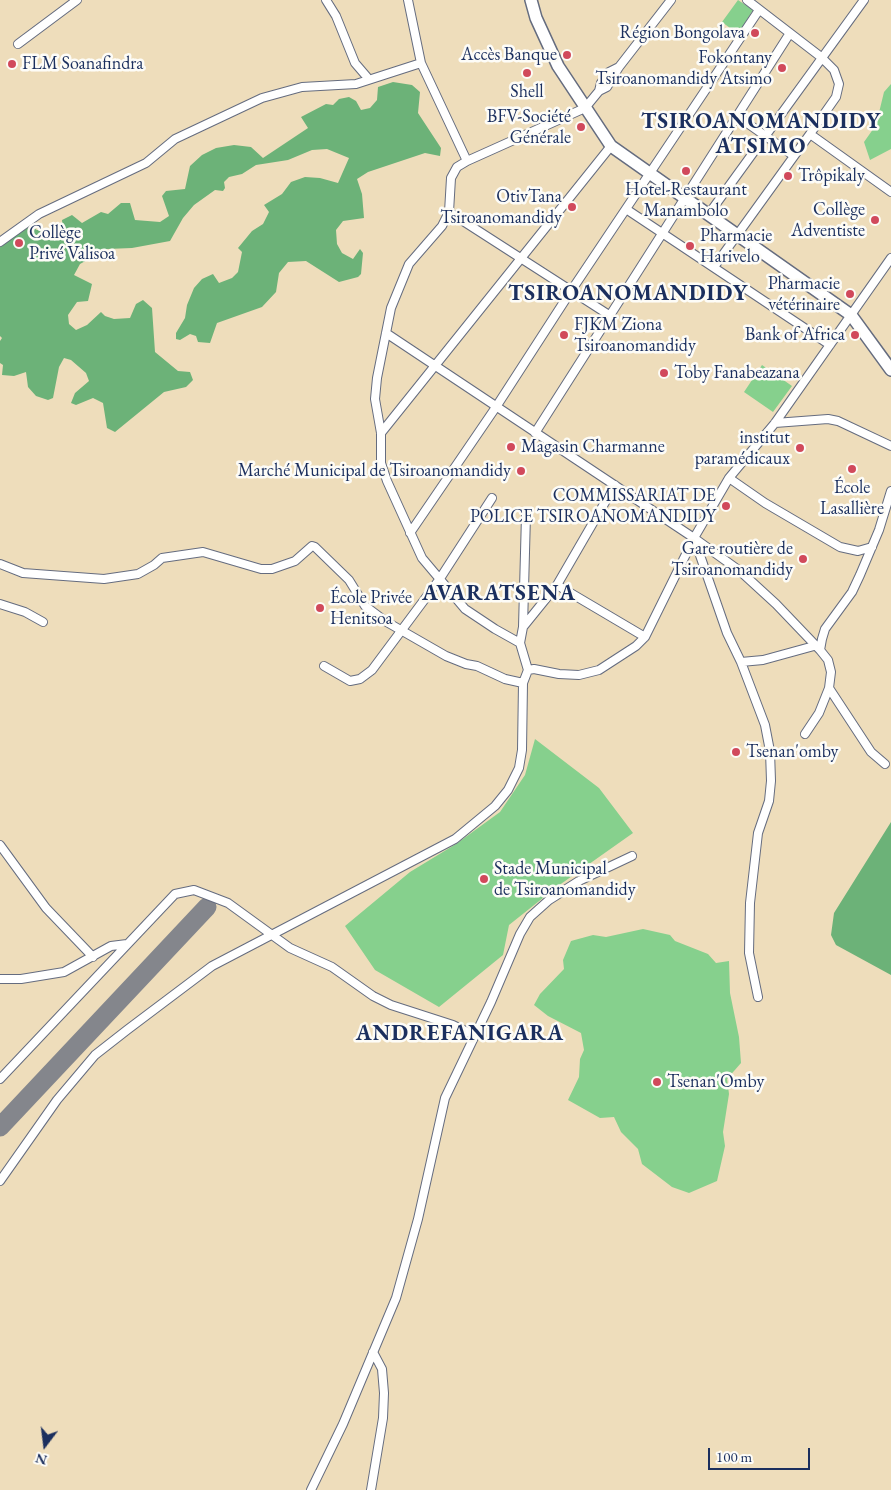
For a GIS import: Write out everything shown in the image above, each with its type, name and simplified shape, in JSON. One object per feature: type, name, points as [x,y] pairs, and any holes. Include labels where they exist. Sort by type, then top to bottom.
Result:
[{"type":"main road","points":[[531,0],[536,18],[558,66],[611,146],[851,315],[891,370]]},
{"type":"street","points":[[18,44],[77,0]]},
{"type":"street","points":[[326,0],[336,16],[355,63],[366,77]]},
{"type":"street","points":[[408,0],[421,63],[467,161]]},
{"type":"street","points":[[520,643],[494,629],[465,608],[422,558],[381,463],[381,433],[375,399],[377,378],[391,308],[409,264],[442,226],[449,212],[451,178],[457,167],[585,108],[599,91],[607,87],[619,67],[671,0]]},
{"type":"street","points":[[714,267],[836,97],[839,84],[834,70],[821,57],[747,0]]},
{"type":"street","points":[[708,215],[864,0]]},
{"type":"street","points":[[410,533],[496,407],[571,291],[759,10]]},
{"type":"street","points":[[535,433],[790,33]]},
{"type":"street","points":[[0,242],[39,214],[146,162],[175,139],[262,98],[302,87],[356,84],[421,63]]},
{"type":"street","points":[[737,116],[794,156]]},
{"type":"street","points":[[810,134],[891,192]]},
{"type":"street","points":[[381,433],[611,146]]},
{"type":"street","points":[[626,209],[830,344]]},
{"type":"street","points":[[449,212],[609,315]]},
{"type":"street","points":[[528,670],[534,669],[559,674],[579,675],[599,670],[636,646],[645,637],[694,538],[729,478],[775,423],[891,258]]},
{"type":"street","points":[[386,333],[694,538],[740,571],[776,604],[828,660],[831,672],[829,688],[819,714],[805,734]]},
{"type":"street","points":[[775,423],[828,419],[838,421],[891,446]]},
{"type":"street","points":[[729,478],[765,503],[840,547],[858,551],[872,548]]},
{"type":"street","points":[[523,627],[557,584],[615,485]]},
{"type":"street","points":[[817,648],[825,629],[852,592],[872,548],[891,491]]},
{"type":"street","points":[[324,666],[350,680],[360,679],[372,670],[439,580],[492,498]]},
{"type":"street","points":[[0,1181],[57,1100],[96,1055],[212,966],[244,947],[273,935],[454,839],[496,806],[508,790],[519,768],[522,750],[523,683],[528,670],[520,643],[523,627],[526,515]]},
{"type":"street","points":[[694,538],[727,633],[741,662],[765,725],[771,781],[769,801],[758,833],[750,903],[749,952],[758,996]]},
{"type":"street","points":[[0,564],[23,573],[104,579],[138,574],[162,558],[203,552],[262,569],[272,569],[295,561],[312,546],[348,580],[365,606],[402,631],[453,658],[477,666],[505,679],[523,683]]},
{"type":"street","points":[[557,584],[645,637]]},
{"type":"street","points":[[0,604],[25,612],[43,622]]},
{"type":"street","points":[[741,662],[763,660],[817,648]]},
{"type":"street","points":[[829,688],[871,752],[885,764]]},
{"type":"street","points":[[0,845],[46,908],[93,957]]},
{"type":"street","points":[[311,1490],[343,1424],[396,1298],[418,1219],[445,1098],[530,917],[549,900],[580,881],[632,856]]},
{"type":"street","points":[[0,1079],[175,894],[194,890],[228,903],[290,948],[332,967],[373,996],[391,1006],[453,1025],[474,1035]]},
{"type":"street","points":[[0,979],[21,979],[64,972],[111,946],[127,944]]},
{"type":"street","points":[[371,1490],[384,1393],[382,1369],[373,1352]]},
{"type":"green space","points":[[738,0],[753,10],[738,34],[722,22]]},
{"type":"green space","points":[[393,82],[412,85],[420,92],[418,113],[441,148],[440,156],[425,153],[368,172],[357,179],[362,194],[364,218],[343,221],[336,230],[337,244],[342,253],[353,259],[360,249],[363,253],[361,274],[358,277],[339,282],[306,261],[288,262],[279,273],[276,292],[262,307],[217,323],[210,343],[198,342],[196,336],[190,334],[180,340],[176,339],[176,333],[185,318],[187,305],[194,288],[202,279],[213,274],[219,283],[232,278],[238,272],[242,252],[238,248],[252,231],[263,224],[269,212],[264,205],[282,194],[291,182],[305,177],[320,178],[338,183],[349,158],[327,149],[312,150],[288,160],[256,165],[242,174],[229,177],[224,182],[225,188],[223,191],[215,190],[194,205],[183,218],[170,241],[132,248],[107,249],[80,264],[74,275],[92,284],[88,301],[77,302],[68,315],[69,324],[76,330],[87,325],[101,312],[105,316],[114,319],[130,318],[136,304],[143,300],[152,308],[155,352],[178,371],[190,372],[193,380],[186,387],[164,392],[115,432],[107,428],[103,403],[93,398],[76,405],[71,403],[75,393],[89,381],[86,373],[71,360],[64,358],[59,367],[53,398],[48,400],[36,396],[28,387],[26,372],[14,376],[2,375],[3,365],[0,363],[0,341],[2,338],[0,336],[0,246],[7,240],[31,226],[37,230],[63,230],[62,220],[72,215],[82,223],[101,212],[108,214],[121,203],[130,203],[135,220],[160,222],[169,216],[162,196],[166,191],[185,189],[190,166],[202,155],[216,148],[234,145],[251,147],[263,158],[308,128],[301,117],[326,104],[333,105],[339,99],[349,97],[356,101],[361,110],[370,108],[377,100],[378,87]]},
{"type":"green space","points":[[891,84],[891,149],[870,160],[864,142],[876,125],[884,92]]},
{"type":"green space","points":[[762,365],[792,386],[773,412],[744,392]]},
{"type":"green space","name":"Stade Municipal de Tsiroanomandidy","points":[[535,739],[599,788],[633,833],[558,886],[509,925],[503,955],[439,1007],[375,970],[345,926],[410,872],[456,844],[500,812],[525,775]]},
{"type":"green space","points":[[891,822],[891,975],[836,945],[831,935],[834,913]]},
{"type":"green space","points":[[643,929],[670,935],[675,941],[708,954],[716,963],[729,961],[730,993],[739,1037],[741,1063],[727,1079],[729,1094],[723,1132],[725,1146],[717,1181],[689,1193],[672,1187],[642,1164],[638,1149],[621,1132],[614,1117],[600,1118],[568,1100],[579,1077],[580,1059],[584,1050],[581,1033],[548,1016],[534,1005],[540,994],[564,969],[563,960],[571,941],[593,935],[606,937]]},
{"type":"taxiway","points":[[0,1127],[207,907]]},
{"type":"place","name":"Région Bongolava","points":[[755,33]]},
{"type":"place","name":"Accès Banque","points":[[567,55]]},
{"type":"place","name":"FLM Soanafindra","points":[[12,64]]},
{"type":"place","name":"Fokontany Tsiroanomandidy Atsimo","points":[[782,68]]},
{"type":"place","name":"Shell","points":[[527,73]]},
{"type":"place","name":"BFV-Société Générale","points":[[581,127]]},
{"type":"place","name":"Hotel-Restaurant Manambolo","points":[[686,171]]},
{"type":"place","name":"Trôpikaly","points":[[788,176]]},
{"type":"place","name":"OtivTana Tsiroanomandidy","points":[[572,207]]},
{"type":"place","name":"Collège Adventiste","points":[[875,220]]},
{"type":"place","name":"Collège Privé Valisoa","points":[[19,243]]},
{"type":"place","name":"Pharmacie Harivelo","points":[[690,246]]},
{"type":"place","name":"Pharmacie vétérinaire","points":[[850,294]]},
{"type":"place","name":"FJKM Ziona Tsiroanomandidy","points":[[564,335]]},
{"type":"place","name":"Bank of Africa","points":[[855,335]]},
{"type":"place","name":"Toby Fanabeazana","points":[[664,373]]},
{"type":"place","name":"Magasin Charmanne","points":[[511,447]]},
{"type":"place","name":"institut paramédicaux","points":[[800,448]]},
{"type":"place","name":"École Lasallière","points":[[852,469]]},
{"type":"place","name":"Marché Municipal de Tsiroanomandidy","points":[[521,471]]},
{"type":"place","name":"COMMISSARIAT DE POLICE TSIROANOMANDIDY","points":[[726,506]]},
{"type":"place","name":"Gare routière de Tsiroanomandidy","points":[[803,559]]},
{"type":"place","name":"École Privée Henitsoa","points":[[320,608]]},
{"type":"place","name":"Tsenan'omby","points":[[736,752]]},
{"type":"place","name":"Stade Municipal de Tsiroanomandidy","points":[[484,879]]},
{"type":"place","name":"Tsenan'Omby","points":[[657,1082]]},
{"type":"district","name":"TSIROANOMANDIDY ATSIMO","points":[[761,134]]},
{"type":"district","name":"TSIROANOMANDIDY","points":[[628,294]]},
{"type":"district","name":"AVARATSENA","points":[[499,594]]},
{"type":"district","name":"ANDREFANIGARA","points":[[460,1034]]}]
